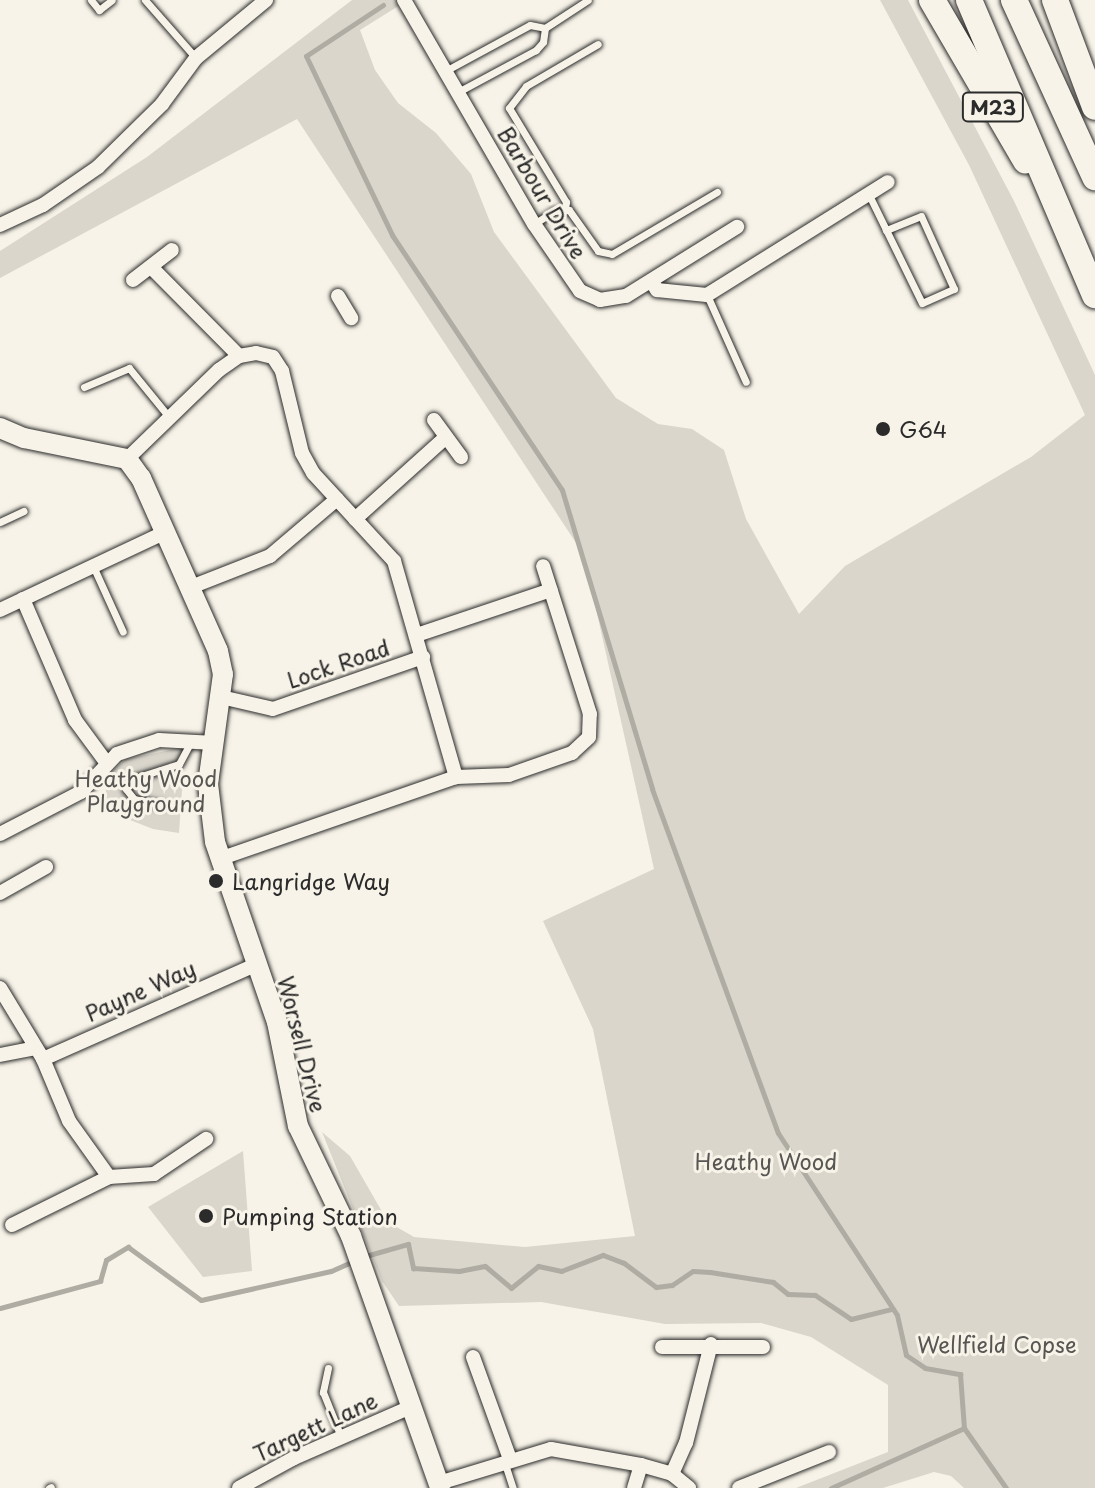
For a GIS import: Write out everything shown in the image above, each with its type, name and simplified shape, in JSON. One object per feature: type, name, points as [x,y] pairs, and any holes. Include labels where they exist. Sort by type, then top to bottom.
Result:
[{"type":"highway","name":"M23","points":[[932,0],[1011,139],[1060,210]]},
{"type":"highway","name":"M23","points":[[969,0],[1095,295]]},
{"type":"highway","name":"M23","points":[[1014,0],[1095,177]]},
{"type":"highway","points":[[1055,0],[1095,107]]},
{"type":"street","points":[[0,225],[43,205],[98,167],[162,104],[196,58],[266,0]]},
{"type":"street","name":"Barbour Drive","points":[[404,1],[534,224],[580,291],[610,300],[651,281],[737,227]]},
{"type":"street","points":[[651,281],[657,290],[707,295],[888,182]]},
{"type":"street","points":[[133,280],[172,250]]},
{"type":"street","points":[[152,268],[239,356]]},
{"type":"street","points":[[338,296],[351,318]]},
{"type":"street","points":[[0,428],[24,438],[127,459],[169,417],[239,356],[256,353],[273,357],[282,371],[302,453],[337,499],[394,561],[456,777]]},
{"type":"street","points":[[434,420],[461,457]]},
{"type":"street","points":[[355,519],[445,438]]},
{"type":"street","name":"Worsell Drive","points":[[127,459],[166,532],[218,651],[221,697],[209,812],[277,1022],[298,1126],[351,1236],[439,1486]]},
{"type":"street","points":[[191,587],[270,556],[337,499]]},
{"type":"street","points":[[0,610],[166,532]]},
{"type":"street","points":[[222,858],[456,777],[509,775],[572,753],[589,737],[590,714],[543,566]]},
{"type":"street","points":[[417,635],[551,590]]},
{"type":"street","points":[[23,599],[75,720],[106,762]]},
{"type":"street","name":"Lock Road","points":[[221,697],[273,709],[423,657]]},
{"type":"street","points":[[0,834],[81,792],[106,762],[159,740],[215,743]]},
{"type":"street","points":[[0,893],[46,867]]},
{"type":"street","name":"Payne Way","points":[[0,1055],[36,1051],[257,964]]},
{"type":"street","points":[[0,988],[36,1051],[69,1121],[109,1177]]},
{"type":"street","points":[[12,1225],[109,1177],[154,1174],[206,1139]]},
{"type":"street","points":[[662,1347],[711,1344],[763,1347]]},
{"type":"street","points":[[672,1474],[686,1443],[711,1344]]},
{"type":"street","points":[[473,1357],[507,1460]]},
{"type":"street","name":"Targett Lane","points":[[239,1488],[341,1437],[411,1407]]},
{"type":"street","points":[[439,1486],[507,1460],[562,1450],[672,1474],[689,1488]]},
{"type":"street","points":[[739,1488],[829,1452]]},
{"type":"street","points":[[634,1488],[641,1465]]},
{"type":"lane","points":[[91,0],[99,10],[112,0]]},
{"type":"lane","points":[[145,0],[196,58]]},
{"type":"lane","points":[[447,70],[530,25],[545,28],[588,0]]},
{"type":"lane","points":[[458,92],[536,50],[546,35],[545,28]]},
{"type":"lane","points":[[598,44],[526,86],[509,108],[566,202],[565,209],[605,255],[717,192]]},
{"type":"lane","points":[[869,195],[886,230],[922,303],[954,289],[921,216],[886,230]]},
{"type":"lane","points":[[534,224],[565,209]]},
{"type":"lane","points":[[707,295],[746,382]]},
{"type":"lane","points":[[84,387],[129,368],[169,417]]},
{"type":"lane","points":[[0,522],[24,511]]},
{"type":"lane","points":[[93,566],[123,632]]},
{"type":"lane","points":[[162,805],[134,799],[126,789],[135,778],[179,764],[191,741]]},
{"type":"lane","points":[[328,1368],[323,1392],[341,1437]]},
{"type":"lane","points":[[507,1460],[513,1488]]},
{"type":"green space","points":[[352,0],[408,0],[360,30],[375,70],[398,103],[436,133],[471,174],[494,232],[616,398],[658,424],[692,429],[724,450],[746,519],[799,614],[845,566],[1031,457],[1085,415],[969,165],[880,0],[908,0],[1014,201],[1095,375],[1095,1488],[964,1488],[951,1476],[934,1472],[883,1488],[796,1488],[888,1452],[888,1385],[811,1337],[761,1323],[665,1324],[541,1302],[399,1306],[382,1281],[322,1132],[350,1156],[388,1222],[414,1237],[525,1247],[635,1236],[593,1029],[543,921],[654,869],[584,555],[297,119],[0,278],[0,251],[147,157]]},
{"type":"green space","name":"Heathy Wood Playground","points":[[185,747],[179,833],[153,829],[107,811],[105,777],[126,759]]},
{"type":"green space","points":[[243,1151],[252,1271],[203,1277],[148,1207]]},
{"type":"waterway","points":[[383,5],[306,56],[392,235],[562,490],[652,789],[778,1133],[897,1315],[906,1355],[925,1368],[960,1374],[964,1428],[1006,1488]]},
{"type":"waterway","points":[[362,1257],[408,1244],[413,1268],[459,1271],[485,1266],[511,1288],[538,1266],[561,1271],[603,1255],[624,1263],[656,1287],[672,1285],[693,1271],[710,1272],[773,1282],[788,1294],[815,1295],[851,1319],[891,1309]]},
{"type":"waterway","points":[[0,1308],[100,1281],[106,1260],[128,1247],[201,1300],[331,1271],[353,1261]]},
{"type":"waterway","points":[[831,1488],[964,1428]]},
{"type":"place","name":"G64","points":[[883,429]]},
{"type":"place","name":"Langridge Way","points":[[216,881]]},
{"type":"place","name":"Pumping Station","points":[[206,1216]]},
{"type":"park label","name":"Heathy Wood","points":[[766,1161]]},
{"type":"park label","name":"Wellfield Copse","points":[[997,1344]]}]
